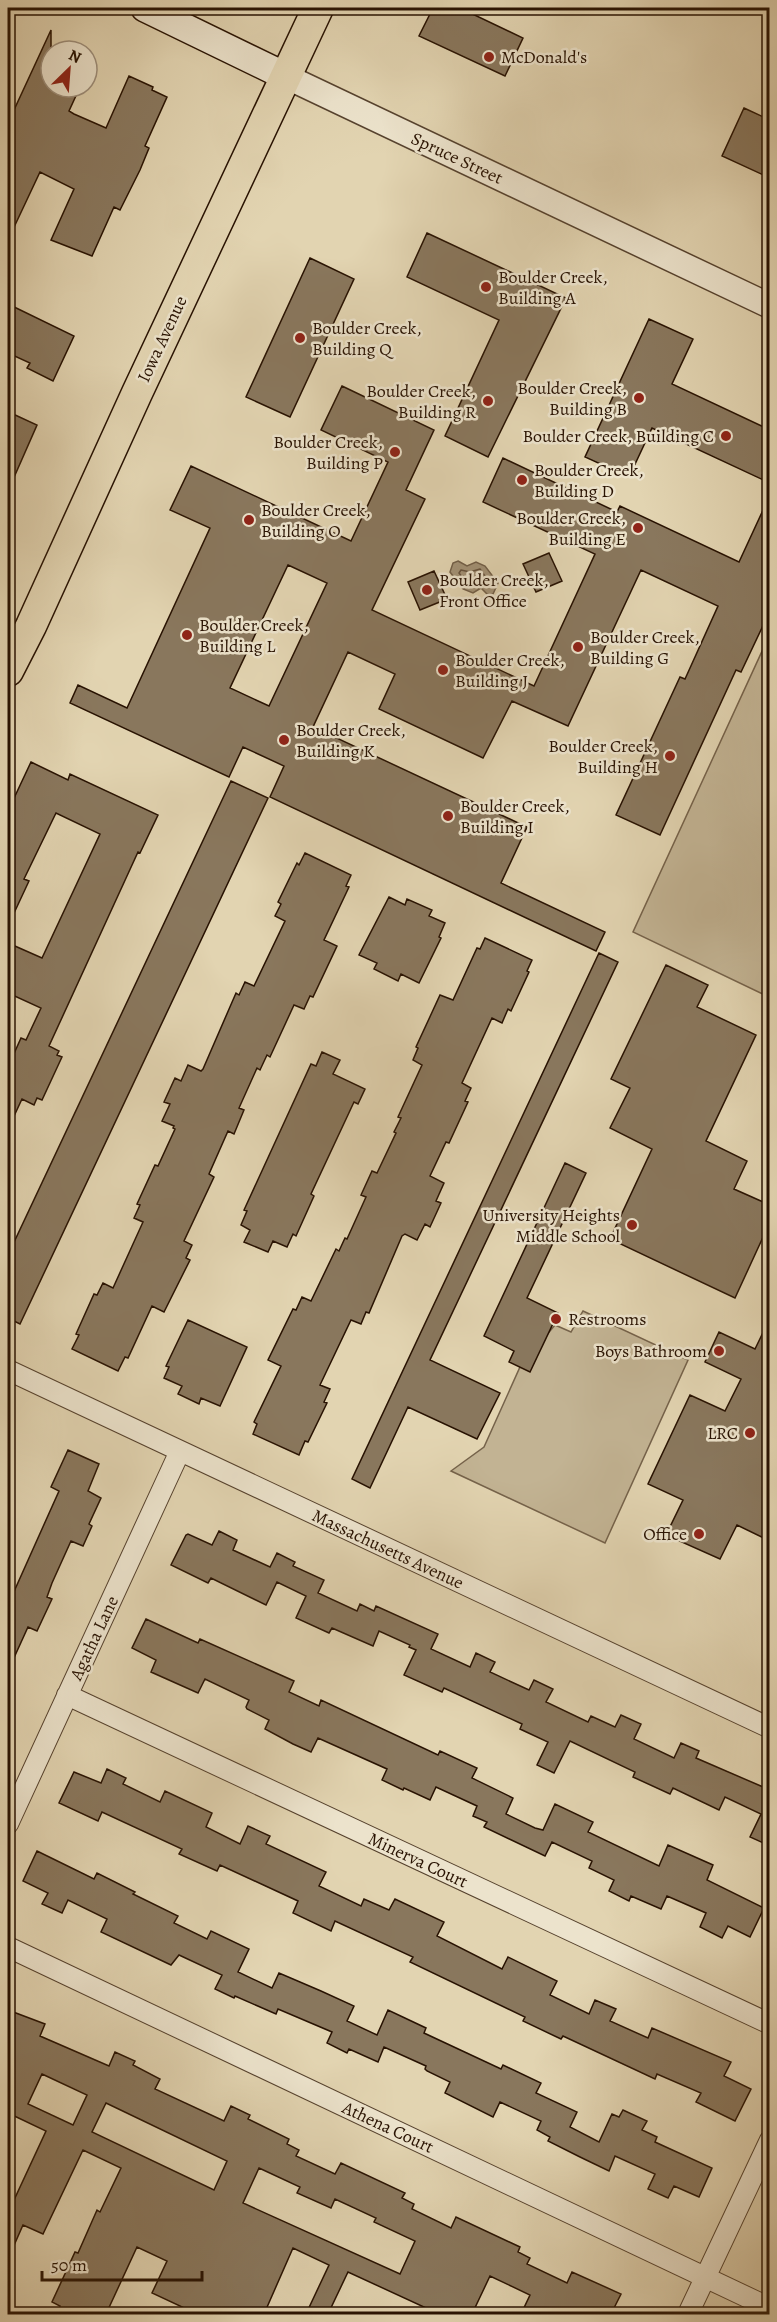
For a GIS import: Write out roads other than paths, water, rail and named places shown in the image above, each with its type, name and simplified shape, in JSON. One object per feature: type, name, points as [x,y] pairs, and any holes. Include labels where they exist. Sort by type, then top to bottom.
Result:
[{"type":"main road","name":"Spruce Street","points":[[145,8],[285,76]]},
{"type":"main road","name":"Iowa Avenue","points":[[8,671],[318,8]]},
{"type":"street","name":"Spruce Street","points":[[285,76],[770,306]]},
{"type":"street","name":"Massachusetts Avenue","points":[[8,1370],[770,1728]]},
{"type":"street","name":"Agatha Lane","points":[[8,1824],[180,1451]]},
{"type":"street","name":"Minerva Court","points":[[67,1695],[770,2024]]},
{"type":"street","name":"Athena Court","points":[[8,1947],[770,2308]]},
{"type":"street","points":[[688,2314],[770,2140]]},
{"type":"water","points":[[458,561],[467,566],[476,562],[485,566],[498,583],[493,594],[487,594],[481,588],[473,593],[463,589],[450,572],[453,563]]},
{"type":"place","name":"McDonald's","points":[[489,57]]},
{"type":"place","name":"Boulder Creek, Building A","points":[[486,287]]},
{"type":"place","name":"Boulder Creek, Building Q","points":[[300,338]]},
{"type":"place","name":"Boulder Creek, Building B","points":[[639,398]]},
{"type":"place","name":"Boulder Creek, Building R","points":[[488,401]]},
{"type":"place","name":"Boulder Creek, Building C","points":[[726,436]]},
{"type":"place","name":"Boulder Creek, Building P","points":[[395,452]]},
{"type":"place","name":"Boulder Creek, Building D","points":[[522,480]]},
{"type":"place","name":"Boulder Creek, Building O","points":[[249,520]]},
{"type":"place","name":"Boulder Creek, Building E","points":[[638,528]]},
{"type":"place","name":"Boulder Creek, Front Office","points":[[427,590]]},
{"type":"place","name":"Boulder Creek, Building L","points":[[187,635]]},
{"type":"place","name":"Boulder Creek, Building G","points":[[578,647]]},
{"type":"place","name":"Boulder Creek, Building J","points":[[443,670]]},
{"type":"place","name":"Boulder Creek, Building K","points":[[284,740]]},
{"type":"place","name":"Boulder Creek, Building H","points":[[670,756]]},
{"type":"place","name":"Boulder Creek, Building I","points":[[448,816]]},
{"type":"place","name":"University Heights Middle School","points":[[632,1225]]},
{"type":"place","name":"Restrooms","points":[[556,1319]]},
{"type":"place","name":"Boys Bathroom","points":[[719,1351]]},
{"type":"place","name":"LRC","points":[[750,1433]]},
{"type":"place","name":"Office","points":[[699,1534]]}]
